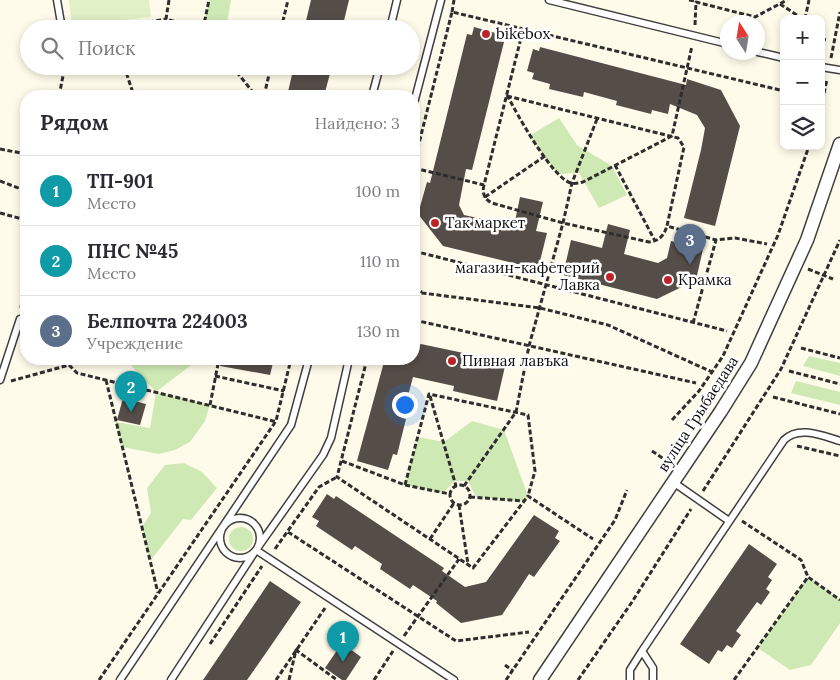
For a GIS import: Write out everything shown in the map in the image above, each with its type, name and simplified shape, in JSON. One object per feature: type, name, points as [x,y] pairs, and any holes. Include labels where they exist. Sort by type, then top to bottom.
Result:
[{"type":"street","name":"вуліца Грыбаедава","points":[[540,680],[751,363],[807,240],[840,144]]},
{"type":"lane","points":[[57,0],[60,20]]},
{"type":"lane","points":[[392,20],[397,0]]},
{"type":"lane","points":[[418,90],[442,0]]},
{"type":"lane","points":[[549,0],[720,42]]},
{"type":"lane","points":[[765,54],[780,57]]},
{"type":"lane","points":[[825,68],[840,70]]},
{"type":"lane","points":[[374,90],[378,75]]},
{"type":"lane","points":[[0,380],[20,319]]},
{"type":"lane","points":[[120,680],[291,425],[306,365]]},
{"type":"lane","points":[[171,680],[256,550],[322,455],[330,438],[348,365]]},
{"type":"lane","points":[[630,680],[630,670],[642,651],[788,436],[801,432],[840,441]]},
{"type":"lane","points":[[673,482],[729,521]]},
{"type":"lane","points":[[235,519],[249,521],[258,530],[260,537],[256,550],[245,558],[232,556],[222,546],[220,540],[224,527],[235,519]]},
{"type":"lane","points":[[256,550],[454,680]]},
{"type":"lane","points":[[642,651],[653,668],[653,680]]},
{"type":"path","points":[[166,20],[169,0]]},
{"type":"path","points":[[205,20],[209,0]]},
{"type":"path","points":[[283,20],[288,0]]},
{"type":"path","points":[[420,139],[454,0]]},
{"type":"path","points":[[689,0],[755,16],[787,0]]},
{"type":"path","points":[[805,15],[809,0]]},
{"type":"path","points":[[672,136],[694,36],[696,1]]},
{"type":"path","points":[[779,4],[797,15]]},
{"type":"path","points":[[452,12],[780,90]]},
{"type":"path","points":[[507,96],[672,136],[681,141],[684,147],[667,226],[663,235],[655,241],[649,242],[563,223],[492,204],[485,197],[483,189],[523,30]]},
{"type":"path","points":[[60,90],[63,75]]},
{"type":"path","points":[[127,75],[132,90]]},
{"type":"path","points":[[239,75],[251,90]]},
{"type":"path","points":[[266,90],[270,75]]},
{"type":"path","points":[[507,96],[529,136],[562,177],[572,183],[577,184],[590,180],[615,164],[672,136]]},
{"type":"path","points":[[464,486],[516,412],[529,346],[563,223],[572,183],[597,119]]},
{"type":"path","points":[[0,148],[20,153]]},
{"type":"path","points":[[672,420],[699,391],[723,356],[778,235],[808,150]]},
{"type":"path","points":[[485,197],[544,156]]},
{"type":"path","points":[[615,164],[655,241]]},
{"type":"path","points":[[420,169],[484,185]]},
{"type":"path","points":[[0,181],[20,189]]},
{"type":"path","points":[[0,213],[20,218]]},
{"type":"path","points":[[667,226],[716,240],[735,238],[767,244]]},
{"type":"path","points":[[693,323],[716,240]]},
{"type":"path","points":[[578,680],[632,602],[781,369],[840,240]]},
{"type":"path","points":[[420,253],[727,331]]},
{"type":"path","points":[[797,264],[833,279]]},
{"type":"path","points":[[422,293],[540,308],[608,325],[712,372]]},
{"type":"path","points":[[420,321],[696,383]]},
{"type":"path","points":[[801,348],[840,358]]},
{"type":"path","points":[[9,381],[70,365],[77,373],[291,425]]},
{"type":"path","points":[[210,405],[218,365]]},
{"type":"path","points":[[100,680],[276,422],[290,365]]},
{"type":"path","points":[[208,647],[319,487],[337,477],[366,365]]},
{"type":"path","points":[[789,371],[840,384]]},
{"type":"path","points":[[215,376],[284,391]]},
{"type":"path","points":[[106,380],[158,594]]},
{"type":"path","points":[[337,477],[473,568],[528,496],[535,471],[528,415],[429,394]]},
{"type":"path","points":[[405,485],[429,394]]},
{"type":"path","points":[[429,394],[456,486]]},
{"type":"path","points":[[773,398],[840,414]]},
{"type":"path","points":[[652,450],[681,470]]},
{"type":"path","points":[[342,461],[405,485],[450,494]]},
{"type":"path","points":[[456,486],[464,486],[470,492],[468,502],[464,505],[454,503],[450,494],[452,489],[456,486]]},
{"type":"path","points":[[506,680],[615,520],[627,490]]},
{"type":"path","points":[[528,496],[593,539]]},
{"type":"path","points":[[470,497],[524,501]]},
{"type":"path","points":[[430,539],[454,503]]},
{"type":"path","points":[[459,505],[468,565]]},
{"type":"path","points":[[740,520],[801,560],[808,577],[840,600]]},
{"type":"path","points":[[288,532],[456,641],[528,632]]},
{"type":"path","points":[[374,680],[398,643],[459,559]]},
{"type":"path","points":[[734,680],[808,577]]},
{"type":"path","points":[[276,680],[331,599]]},
{"type":"path","points":[[289,680],[296,650]]},
{"type":"path","points":[[296,650],[337,680]]},
{"type":"path","points":[[505,665],[513,671]]},
{"type":"green space","points":[[69,0],[149,0],[151,17],[125,20],[71,20]]},
{"type":"green space","points":[[209,0],[231,0],[228,20],[205,20]]},
{"type":"green space","points":[[559,118],[577,145],[612,166],[627,195],[599,208],[579,173],[558,174],[529,136]]},
{"type":"green space","points":[[809,356],[840,363],[840,376],[803,366]]},
{"type":"green space","points":[[131,365],[191,365],[156,392]]},
{"type":"green space","points":[[796,381],[840,392],[840,405],[791,393]]},
{"type":"green space","points":[[156,392],[210,405],[205,421],[190,442],[175,450],[159,454],[122,447],[116,422],[150,428]]},
{"type":"green space","points":[[472,421],[504,430],[528,496],[524,501],[476,497],[468,481],[455,481],[443,493],[405,485],[418,437],[444,442]]},
{"type":"green space","points":[[184,463],[202,472],[217,488],[191,520],[183,519],[150,561],[142,527],[151,513],[147,488],[165,465]]},
{"type":"green space","points":[[241,527],[246,528],[252,534],[252,544],[246,550],[241,551],[236,550],[230,544],[229,539],[230,534],[236,528]]},
{"type":"green space","points":[[808,577],[840,600],[840,623],[811,665],[790,670],[758,648]]},
{"type":"building","points":[[311,0],[349,0],[344,20],[306,20]]},
{"type":"building","points":[[474,27],[499,34],[498,41],[504,42],[472,170],[466,169],[459,205],[464,215],[514,226],[520,197],[543,202],[536,231],[547,233],[538,269],[443,246],[420,217],[420,207],[427,182],[430,183],[467,34],[472,35]]},
{"type":"building","points":[[540,47],[686,85],[687,79],[721,90],[740,126],[715,226],[684,218],[705,128],[697,115],[670,104],[668,114],[652,110],[651,114],[616,105],[617,101],[584,92],[583,97],[549,89],[550,84],[532,79],[534,73],[527,71],[533,49],[539,51]]},
{"type":"building","points":[[292,75],[330,75],[326,90],[288,90]]},
{"type":"building","points":[[608,224],[630,230],[624,254],[658,263],[667,258],[671,241],[703,249],[696,280],[657,299],[563,275],[571,240],[602,248]]},
{"type":"building","points":[[420,345],[506,362],[497,401],[453,391],[454,386],[413,377],[402,418],[406,419],[397,455],[393,454],[388,470],[357,461],[383,365],[420,365]]},
{"type":"building","points":[[220,365],[272,365],[270,375]]},
{"type":"building","points":[[123,398],[146,404],[140,425],[117,420]]},
{"type":"building","points":[[327,494],[334,499],[336,496],[444,568],[442,571],[465,587],[486,582],[534,515],[559,531],[555,538],[560,541],[534,577],[529,574],[502,615],[461,623],[436,603],[437,601],[413,585],[410,589],[380,569],[382,564],[355,546],[352,550],[316,526],[319,521],[312,517]]},
{"type":"building","points":[[749,544],[777,564],[768,577],[772,580],[766,589],[770,592],[761,605],[757,602],[736,631],[741,635],[732,648],[727,645],[722,652],[718,650],[709,664],[680,644]]},
{"type":"building","points":[[270,581],[301,602],[247,680],[203,680]]},
{"type":"building","points":[[342,643],[361,657],[346,680],[342,680],[325,668]]},
{"type":"place","name":"bikebox","points":[[486,34]]},
{"type":"place","name":"Так маркет","points":[[435,223]]},
{"type":"place","name":"Белпочта 224003","points":[[690,265]]},
{"type":"place","name":"магазин-кафетерий Лавка","points":[[610,277]]},
{"type":"place","name":"Крамка","points":[[668,280]]},
{"type":"place","name":"Пивная лавъка","points":[[452,361]]},
{"type":"place","name":"ПНС №45","points":[[131,412]]},
{"type":"place","name":"ТП-901","points":[[343,662]]}]
